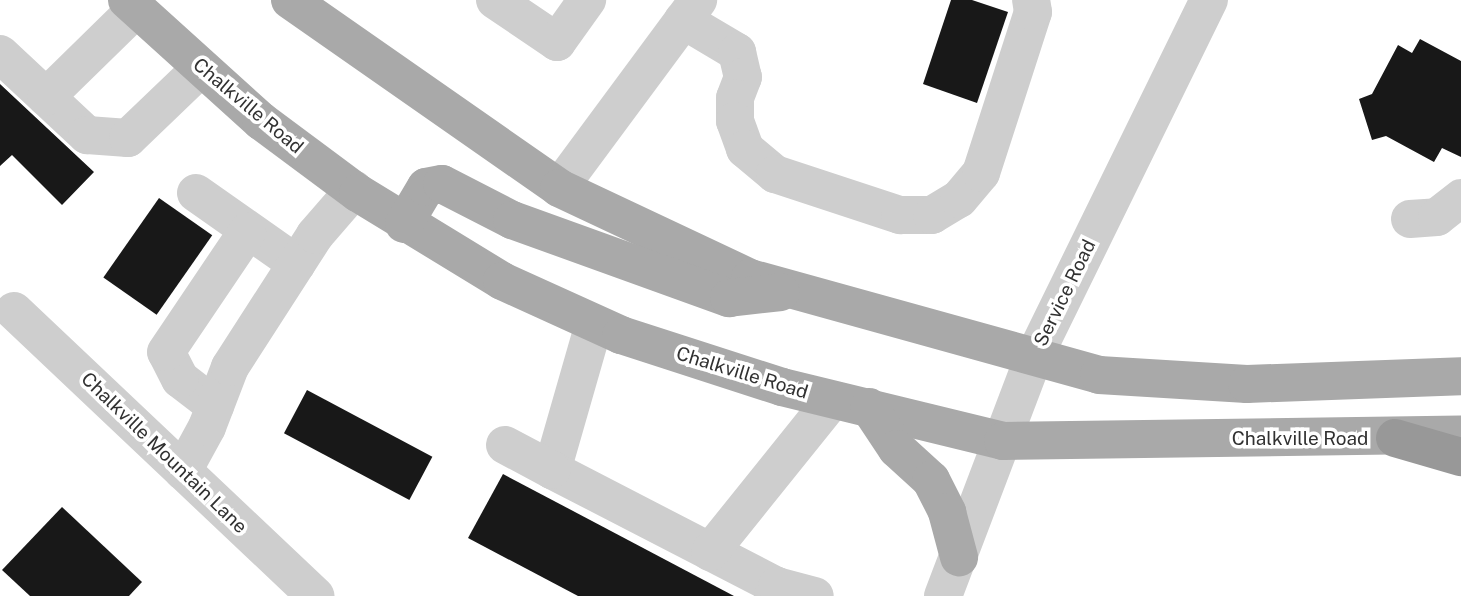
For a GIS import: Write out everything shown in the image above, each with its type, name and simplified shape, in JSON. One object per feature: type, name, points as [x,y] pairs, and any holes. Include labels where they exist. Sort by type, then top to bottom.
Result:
[{"type":"highway","points":[[1395,438],[1461,457]]},
{"type":"main road","points":[[290,0],[559,188],[725,267],[793,290],[1033,359],[1099,374],[1247,384],[1461,376]]},
{"type":"main road","name":"Chalkville Road","points":[[131,4],[261,121],[354,190],[404,224],[502,281],[594,324],[832,400],[1003,441],[1395,438],[1461,435]]},
{"type":"main road","points":[[404,224],[426,187],[442,184],[512,220],[729,298],[793,290]]},
{"type":"main road","points":[[869,407],[897,449],[931,480],[947,512],[959,557]]},
{"type":"street","points":[[495,0],[558,43],[587,0]]},
{"type":"street","points":[[559,188],[691,10],[737,52],[743,77],[735,98],[738,130],[745,149],[775,174],[900,215],[932,215],[959,199],[981,173],[1033,12],[1031,0]]},
{"type":"street","name":"Service Road","points":[[943,596],[1033,359],[1209,0]]},
{"type":"street","points":[[46,97],[131,4]]},
{"type":"street","points":[[0,54],[87,135],[128,138],[201,68]]},
{"type":"street","points":[[183,471],[215,406],[230,368],[297,264],[354,190]]},
{"type":"street","points":[[196,193],[247,232],[297,264]]},
{"type":"street","points":[[1410,219],[1437,217],[1461,198]]},
{"type":"street","points":[[215,406],[180,379],[166,352],[247,232]]},
{"type":"street","name":"Chalkville Mountain Lane","points":[[14,311],[315,596]]},
{"type":"street","points":[[552,470],[594,324]]},
{"type":"street","points":[[710,552],[832,400]]},
{"type":"street","points":[[505,445],[710,552],[775,591],[815,596]]},
{"type":"building","points":[[951,0],[972,0],[1008,12],[977,103],[923,84]]},
{"type":"building","points":[[1420,39],[1461,61],[1461,157],[1442,148],[1434,162],[1386,136],[1372,140],[1359,99],[1372,94],[1398,45],[1412,53]]},
{"type":"building","points":[[0,84],[94,172],[62,205],[12,155],[0,166]]},
{"type":"building","points":[[159,198],[212,235],[157,315],[103,277]]},
{"type":"building","points":[[307,390],[432,457],[409,500],[284,433]]},
{"type":"building","points":[[503,474],[734,596],[578,596],[468,538]]},
{"type":"building","points":[[62,507],[142,582],[129,596],[30,596],[2,570]]}]
